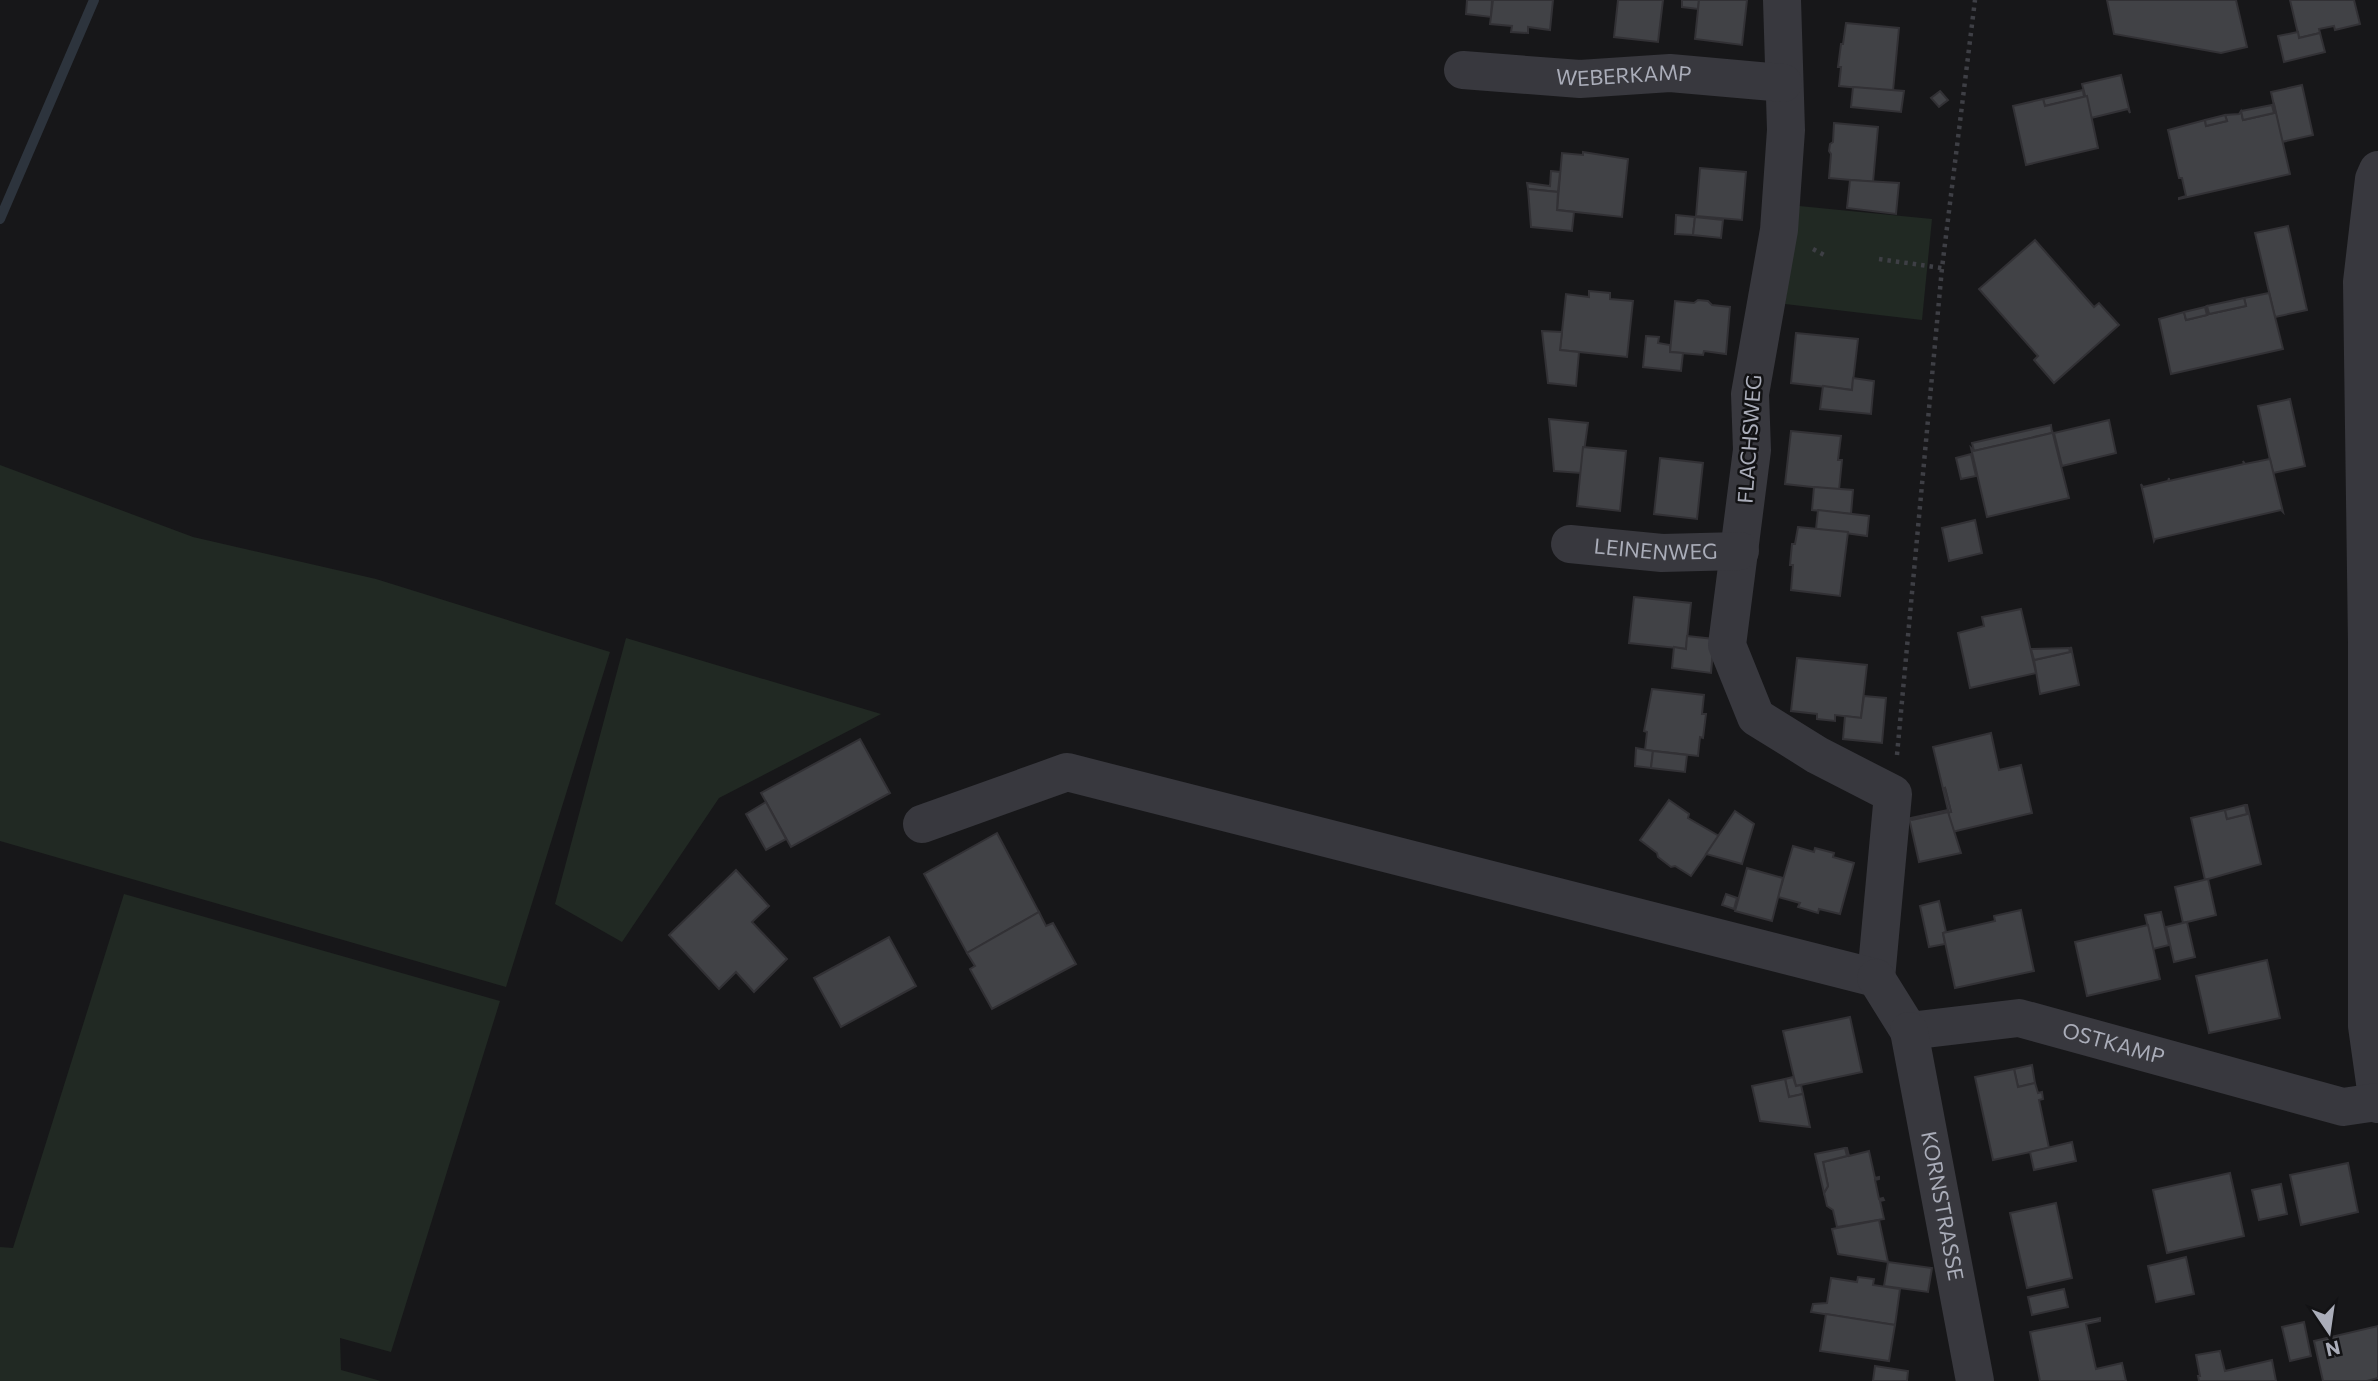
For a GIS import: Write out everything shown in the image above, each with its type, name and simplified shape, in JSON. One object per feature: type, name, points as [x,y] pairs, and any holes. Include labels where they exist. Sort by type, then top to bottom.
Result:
[{"type":"street","name":"FLACHSWEG","points":[[1782,0],[1786,130],[1779,230],[1750,394],[1752,450],[1727,645],[1756,717],[1817,755],[1893,794]]},
{"type":"street","name":"WEBERKAMP","points":[[1462,70],[1580,79],[1670,73],[1783,83]]},
{"type":"street","points":[[2377,1103],[2367,1026],[2367,643],[2362,282],[2374,179],[2378,170]]},
{"type":"street","name":"LEINENWEG","points":[[1570,544],[1662,553],[1740,551]]},
{"type":"street","points":[[922,824],[1067,772],[1876,978]]},
{"type":"street","points":[[1893,794],[1876,978],[1909,1031]]},
{"type":"street","name":"OSTKAMP","points":[[1909,1031],[2019,1018],[2343,1107],[2377,1103]]},
{"type":"street","name":"KORNSTRASSE","points":[[1909,1031],[1975,1381]]},
{"type":"path","points":[[1893,794],[1942,268],[1975,0]]},
{"type":"path","points":[[1879,259],[1942,268]]},
{"type":"shaded area","points":[[1799,206],[1932,219],[1922,320],[1785,304]]},
{"type":"shaded area","points":[[0,465],[193,537],[376,579],[610,652],[506,987],[0,841]]},
{"type":"shaded area","points":[[626,638],[881,714],[719,798],[622,942],[555,904]]},
{"type":"shaded area","points":[[124,894],[500,1001],[391,1352],[340,1338],[341,1370],[381,1381],[0,1381],[0,1247],[13,1248]]},
{"type":"building","points":[[1467,0],[1492,0],[1491,17],[1466,14]]},
{"type":"building","points":[[1493,0],[1553,0],[1550,30],[1528,27],[1528,33],[1511,32],[1512,26],[1490,24]]},
{"type":"building","points":[[1618,0],[1663,0],[1658,42],[1614,37]]},
{"type":"building","points":[[1682,0],[1699,0],[1698,9],[1682,7]]},
{"type":"building","points":[[1699,0],[1747,0],[1742,45],[1695,39]]},
{"type":"building","points":[[2107,0],[2236,0],[2247,47],[2221,53],[2114,34]]},
{"type":"building","points":[[2290,0],[2354,0],[2360,24],[2335,30],[2334,26],[2319,29],[2320,33],[2299,38]]},
{"type":"building","points":[[1846,23],[1899,28],[1893,91],[1839,86],[1841,67],[1838,67]]},
{"type":"building","points":[[2298,32],[2299,38],[2320,33],[2325,52],[2284,62],[2278,36]]},
{"type":"building","points":[[2121,75],[2130,113],[2128,109],[2091,118],[2082,84]]},
{"type":"building","points":[[2302,85],[2313,135],[2282,142],[2271,92]]},
{"type":"building","points":[[1853,87],[1904,91],[1901,112],[1851,107]]},
{"type":"building","points":[[2083,90],[2084,97],[2045,106],[2043,99]]},
{"type":"building","points":[[1940,91],[1948,100],[1939,107],[1931,98]]},
{"type":"building","points":[[2087,96],[2098,148],[2026,165],[2013,106],[2043,99],[2045,106]]},
{"type":"building","points":[[2274,104],[2290,174],[2179,199],[2186,196],[2168,130],[2205,120],[2206,126],[2227,121],[2225,115],[2239,114],[2241,111],[2243,120],[2274,113]]},
{"type":"building","points":[[2272,105],[2274,113],[2243,120],[2241,111]]},
{"type":"building","points":[[2225,115],[2227,121],[2206,126],[2205,120]]},
{"type":"building","points":[[1834,123],[1878,127],[1873,182],[1829,178],[1829,151],[1833,142]]},
{"type":"building","points":[[1583,152],[1628,159],[1622,217],[1557,210],[1562,153],[1583,155]]},
{"type":"building","points":[[1700,168],[1746,172],[1742,220],[1696,216]]},
{"type":"building","points":[[1551,171],[1560,172],[1558,192],[1528,189],[1527,183],[1550,186]]},
{"type":"building","points":[[1850,180],[1899,183],[1896,214],[1847,208]]},
{"type":"building","points":[[1528,189],[1558,192],[1557,210],[1574,212],[1572,231],[1531,227]]},
{"type":"building","points":[[1676,215],[1695,217],[1693,235],[1675,234]]},
{"type":"building","points":[[1695,217],[1723,220],[1721,238],[1693,235]]},
{"type":"building","points":[[2288,226],[2307,310],[2275,317],[2255,233]]},
{"type":"building","points":[[2035,240],[2094,307],[2099,303],[2119,325],[2054,383],[2034,360],[2038,356],[1979,289]]},
{"type":"building","points":[[1589,291],[1610,293],[1610,299],[1633,301],[1627,357],[1560,350],[1566,294],[1589,297]]},
{"type":"building","points":[[2269,293],[2283,349],[2171,374],[2159,319],[2184,312],[2186,320],[2207,315],[2207,306],[2209,314],[2246,306],[2244,298]]},
{"type":"building","points":[[2244,298],[2246,306],[2209,314],[2207,306]]},
{"type":"building","points":[[1698,300],[1730,307],[1726,354],[1704,351],[1703,355],[1670,352],[1675,301],[1694,303]]},
{"type":"building","points":[[2205,307],[2207,315],[2186,320],[2184,312]]},
{"type":"building","points":[[1542,331],[1562,332],[1560,350],[1579,352],[1576,386],[1548,383]]},
{"type":"building","points":[[1796,333],[1858,339],[1852,390],[1791,383]]},
{"type":"building","points":[[1646,336],[1659,337],[1658,343],[1670,345],[1670,352],[1683,353],[1681,371],[1643,367]]},
{"type":"building","points":[[1853,378],[1874,381],[1871,414],[1820,409],[1823,386],[1852,390]]},
{"type":"building","points":[[2290,399],[2305,466],[2273,473],[2258,406]]},
{"type":"building","points":[[1549,419],[1588,423],[1581,473],[1554,471]]},
{"type":"building","points":[[2109,420],[2116,453],[2062,466],[2054,433]]},
{"type":"building","points":[[2051,425],[2052,433],[1974,451],[1972,443]]},
{"type":"building","points":[[2052,430],[2069,498],[1987,517],[1971,448],[1974,451],[2052,433]]},
{"type":"building","points":[[1791,431],[1841,436],[1838,460],[1842,460],[1839,490],[1785,484]]},
{"type":"building","points":[[1583,447],[1626,451],[1620,511],[1577,506]]},
{"type":"building","points":[[1971,454],[1976,476],[1961,479],[1956,458]]},
{"type":"building","points":[[1660,458],[1703,463],[1697,519],[1654,514]]},
{"type":"building","points":[[2270,459],[2283,512],[2281,510],[2154,541],[2141,484],[2143,487],[2168,481],[2169,478],[2169,481],[2244,464],[2243,461],[2245,464]]},
{"type":"building","points":[[1814,487],[1853,490],[1851,514],[1812,510]]},
{"type":"building","points":[[1818,510],[1869,516],[1867,536],[1816,529]]},
{"type":"building","points":[[1975,520],[1982,553],[1949,561],[1942,528]]},
{"type":"building","points":[[1798,527],[1848,532],[1840,596],[1791,590],[1792,544],[1795,544]]},
{"type":"building","points":[[1634,597],[1691,603],[1686,649],[1629,643]]},
{"type":"building","points":[[2021,609],[2036,673],[1970,688],[1958,633],[1984,626],[1982,617]]},
{"type":"building","points":[[1687,636],[1714,639],[1711,673],[1672,668],[1674,647],[1686,649]]},
{"type":"building","points":[[2071,647],[2079,685],[2040,694],[2034,660],[2070,652]]},
{"type":"building","points":[[2069,648],[2070,652],[2034,660],[2031,649]]},
{"type":"building","points":[[1797,658],[1867,665],[1861,718],[1835,715],[1835,721],[1817,719],[1817,714],[1791,711]]},
{"type":"building","points":[[1652,689],[1704,695],[1702,714],[1706,714],[1698,756],[1645,750],[1647,732],[1644,731]]},
{"type":"building","points":[[1864,696],[1886,698],[1882,743],[1843,739],[1845,716],[1861,718]]},
{"type":"building","points":[[1991,733],[1999,770],[2021,765],[2032,813],[1952,832],[1948,812],[1951,812],[1933,747]]},
{"type":"building","points":[[860,739],[890,793],[791,847],[761,793]]},
{"type":"building","points":[[1636,748],[1653,751],[1651,768],[1635,766]]},
{"type":"building","points":[[1653,751],[1687,755],[1685,772],[1651,768]]},
{"type":"building","points":[[1945,788],[1951,812],[1912,820],[1911,818],[1948,810],[1943,789]]},
{"type":"building","points":[[1669,800],[1689,814],[1688,818],[1719,836],[1691,876],[1675,866],[1671,867],[1640,840]]},
{"type":"building","points":[[766,802],[786,839],[766,850],[746,814]]},
{"type":"building","points":[[2245,805],[2261,864],[2205,880],[2191,818],[2225,810],[2227,819],[2247,814]]},
{"type":"building","points":[[2245,805],[2247,814],[2227,819],[2225,810]]},
{"type":"building","points":[[1735,811],[1754,824],[1742,864],[1706,854]]},
{"type":"building","points":[[1948,812],[1961,853],[1919,862],[1909,818],[1912,820]]},
{"type":"building","points":[[997,833],[1039,912],[967,953],[924,874]]},
{"type":"building","points":[[1793,846],[1814,852],[1815,848],[1834,853],[1833,857],[1854,863],[1840,914],[1819,909],[1818,913],[1798,907],[1800,903],[1778,897]]},
{"type":"building","points":[[1747,868],[1783,878],[1772,921],[1735,911]]},
{"type":"building","points":[[736,870],[769,906],[752,922],[787,959],[754,992],[736,972],[719,989],[669,935]]},
{"type":"building","points":[[2208,879],[2216,915],[2183,923],[2175,887]]},
{"type":"building","points":[[1726,894],[1737,898],[1734,909],[1722,905]]},
{"type":"building","points":[[1939,901],[1946,932],[1943,933],[1945,944],[1929,947],[1920,906]]},
{"type":"building","points":[[2021,910],[2034,971],[1955,988],[1943,933],[1995,921],[1994,916]]},
{"type":"building","points":[[1039,912],[1046,926],[1053,923],[1076,964],[992,1009],[970,969],[975,966],[967,953]]},
{"type":"building","points":[[2161,912],[2169,945],[2153,949],[2145,915]]},
{"type":"building","points":[[2187,922],[2195,957],[2174,962],[2166,927]]},
{"type":"building","points":[[2148,925],[2160,979],[2087,996],[2075,942]]},
{"type":"building","points":[[889,937],[916,986],[841,1027],[814,978]]},
{"type":"building","points":[[2267,960],[2280,1018],[2209,1033],[2196,976]]},
{"type":"building","points":[[1850,1017],[1862,1072],[1796,1086],[1783,1031]]},
{"type":"building","points":[[2032,1065],[2035,1083],[2018,1087],[2014,1069]]},
{"type":"building","points":[[2014,1069],[2018,1087],[2035,1083],[2038,1093],[2042,1092],[2043,1099],[2039,1100],[2049,1148],[1993,1160],[1975,1077]]},
{"type":"building","points":[[1793,1077],[1796,1086],[1801,1085],[1803,1094],[1789,1097],[1785,1079]]},
{"type":"building","points":[[1785,1079],[1789,1097],[1803,1094],[1810,1127],[1760,1121],[1752,1086]]},
{"type":"building","points":[[2072,1142],[2076,1161],[2034,1170],[2030,1152]]},
{"type":"building","points":[[1845,1148],[1849,1156],[1869,1151],[1875,1178],[1879,1177],[1875,1180],[1879,1199],[1884,1200],[1880,1201],[1884,1219],[1837,1227],[1833,1210],[1827,1206],[1824,1193],[1828,1186],[1823,1162],[1847,1156]]},
{"type":"building","points":[[1845,1148],[1847,1156],[1823,1162],[1828,1186],[1824,1193],[1815,1154]]},
{"type":"building","points":[[2348,1163],[2358,1212],[2301,1225],[2290,1175]]},
{"type":"building","points":[[2230,1173],[2244,1236],[2167,1253],[2153,1190]]},
{"type":"building","points":[[2281,1184],[2287,1214],[2259,1220],[2252,1190]]},
{"type":"building","points":[[2056,1203],[2072,1278],[2027,1288],[2010,1213]]},
{"type":"building","points":[[1879,1220],[1888,1262],[1838,1254],[1832,1229]]},
{"type":"building","points":[[2186,1257],[2194,1294],[2156,1302],[2148,1266]]},
{"type":"building","points":[[1888,1262],[1932,1268],[1928,1292],[1884,1286]]},
{"type":"building","points":[[1858,1277],[1874,1279],[1873,1285],[1900,1289],[1895,1325],[1811,1312],[1813,1304],[1827,1303],[1831,1278],[1857,1282]]},
{"type":"building","points":[[2064,1289],[2068,1307],[2032,1315],[2028,1297]]},
{"type":"building","points":[[1826,1314],[1895,1325],[1889,1361],[1820,1351]]},
{"type":"building","points":[[2100,1318],[2100,1321],[2086,1324],[2096,1369],[2122,1363],[2126,1381],[2040,1381],[2030,1332]]},
{"type":"building","points":[[2304,1322],[2311,1356],[2290,1361],[2282,1327]]},
{"type":"building","points":[[2378,1326],[2378,1378],[2367,1381],[2323,1381],[2314,1341]]},
{"type":"building","points":[[2220,1351],[2225,1371],[2272,1360],[2276,1381],[2199,1381],[2196,1355]]},
{"type":"building","points":[[1875,1366],[1908,1371],[1907,1381],[1873,1381]]},
{"type":"waterway","points":[[0,219],[94,0]]}]
